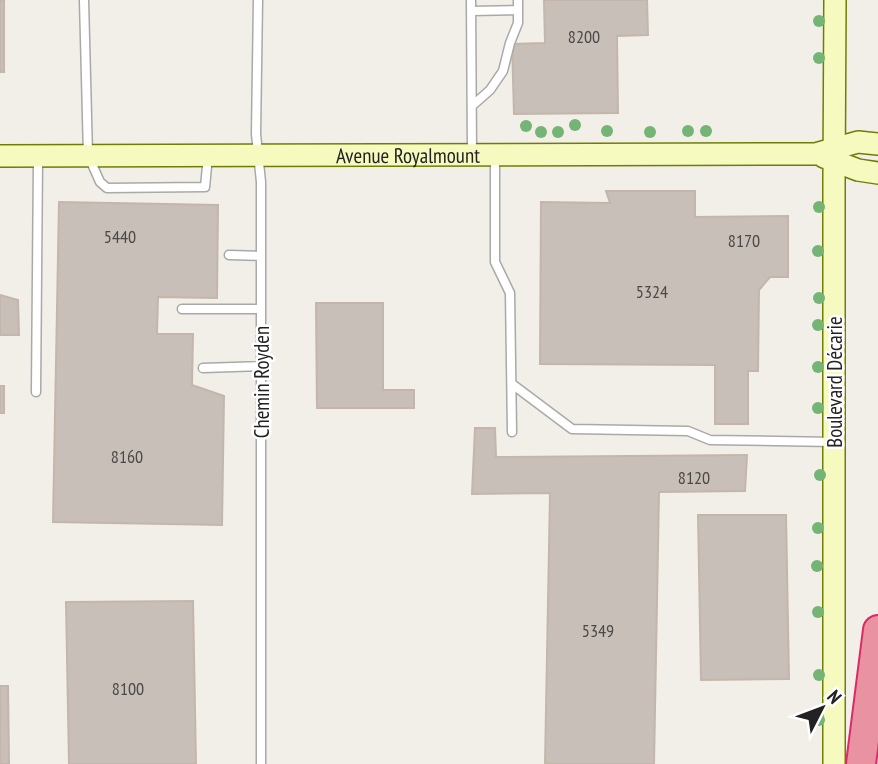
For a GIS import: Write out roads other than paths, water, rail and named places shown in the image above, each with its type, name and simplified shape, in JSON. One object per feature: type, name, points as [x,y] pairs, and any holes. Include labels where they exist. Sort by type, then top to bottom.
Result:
[{"type":"highway","points":[[861,764],[878,630]]},
{"type":"street","name":"Boulevard Décarie","points":[[834,764],[835,0]]},
{"type":"street","points":[[836,155],[858,142],[878,144]]},
{"type":"street","name":"Avenue Royalmount","points":[[0,156],[836,155]]},
{"type":"street","points":[[836,155],[878,173]]},
{"type":"lane","points":[[84,0],[88,155],[100,182],[107,188],[205,187],[208,155]]},
{"type":"lane","name":"Chemin Royden","points":[[258,0],[256,134],[261,182],[261,764]]},
{"type":"lane","points":[[471,0],[472,154]]},
{"type":"lane","points":[[473,105],[490,90],[503,71],[517,23],[517,0]]},
{"type":"lane","points":[[471,10],[518,10]]},
{"type":"lane","points":[[495,154],[495,262],[510,293],[512,432]]},
{"type":"lane","points":[[36,392],[38,156]]},
{"type":"lane","points":[[229,255],[261,256]]},
{"type":"lane","points":[[183,309],[260,309]]},
{"type":"lane","points":[[203,368],[260,366]]},
{"type":"lane","points":[[512,384],[572,429],[688,430],[710,440],[834,442]]}]
